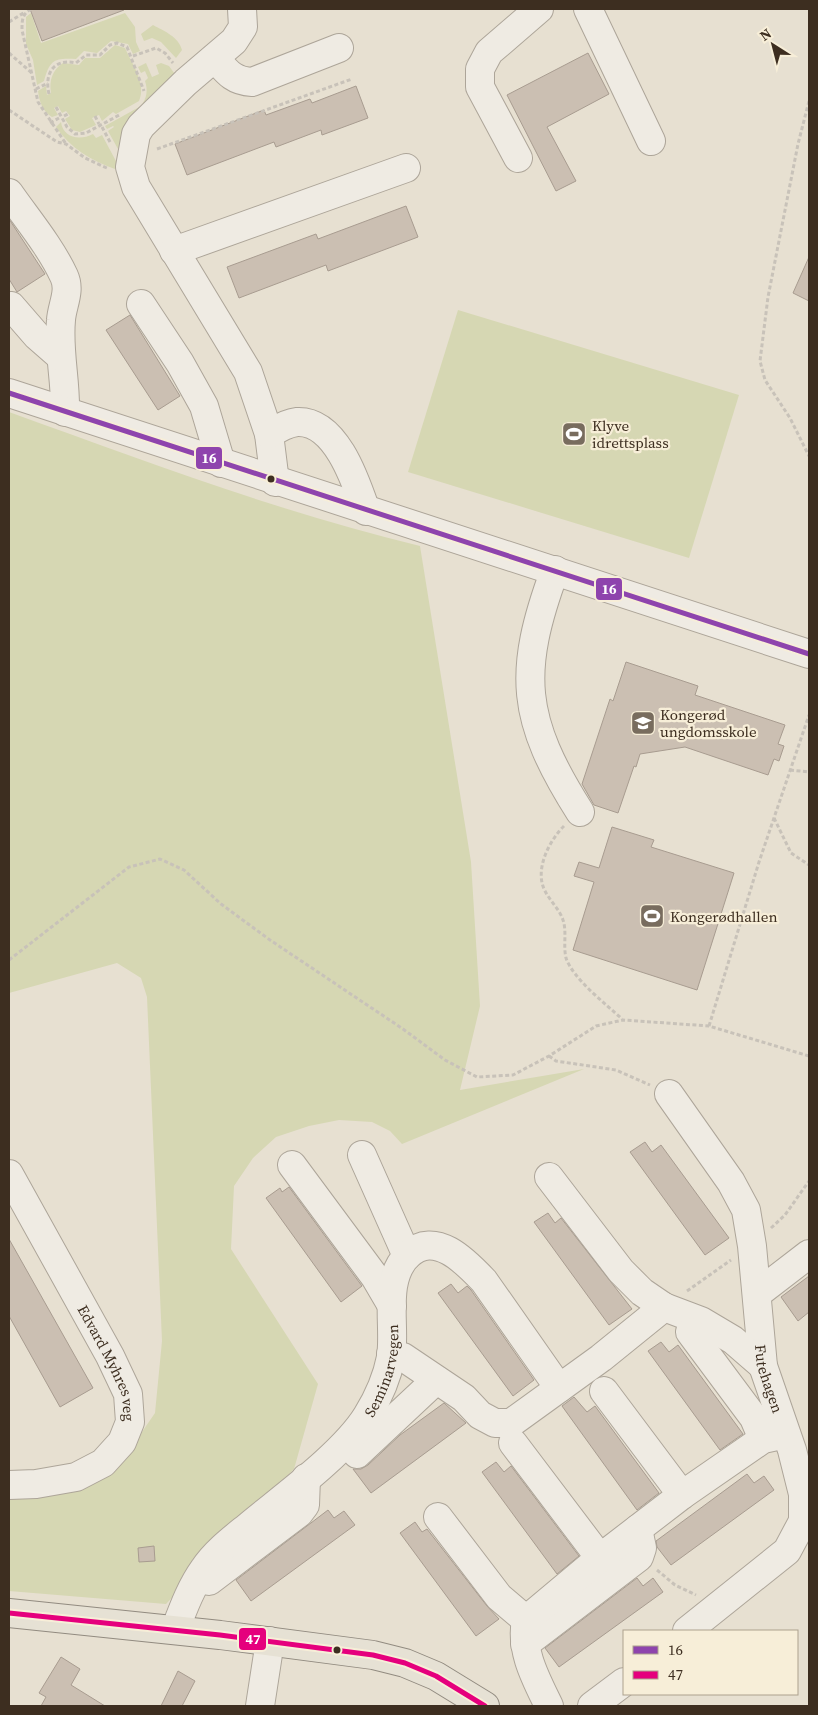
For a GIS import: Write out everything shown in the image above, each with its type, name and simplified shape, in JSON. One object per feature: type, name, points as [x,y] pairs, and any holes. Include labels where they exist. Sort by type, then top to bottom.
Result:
[{"type":"main road","points":[[9,1613],[175,1630],[373,1655],[405,1663],[436,1676],[485,1706]]},
{"type":"street","points":[[242,9],[244,22],[234,41],[186,82],[141,126],[133,141],[131,166],[174,251],[248,372],[269,434],[275,482]]},
{"type":"street","points":[[518,158],[480,86],[480,69],[489,52],[539,9]]},
{"type":"street","points":[[588,9],[651,141]]},
{"type":"street","points":[[215,58],[226,72],[239,81],[252,82],[339,48]]},
{"type":"street","points":[[174,251],[406,168]]},
{"type":"street","points":[[9,193],[43,240],[64,277],[67,292],[61,320],[61,357],[66,391],[66,412]]},
{"type":"street","points":[[140,304],[180,363],[204,406],[220,463]]},
{"type":"street","points":[[11,306],[37,336],[61,357]]},
{"type":"street","points":[[9,393],[275,482],[555,570],[809,654]]},
{"type":"street","points":[[269,434],[297,422],[320,428],[329,436],[344,458],[366,511]]},
{"type":"street","points":[[555,570],[534,637],[529,688],[535,724],[564,788],[580,812]]},
{"type":"street","name":"Futehagen","points":[[669,1094],[731,1182],[746,1210],[752,1246],[763,1366],[774,1436],[803,1494],[803,1521],[798,1548],[688,1630]]},
{"type":"street","points":[[362,1155],[406,1256],[416,1249],[429,1246],[456,1254],[484,1281],[559,1388]]},
{"type":"street","points":[[292,1165],[375,1277],[392,1306]]},
{"type":"street","name":"Edvard Myhres veg","points":[[9,1174],[110,1356],[128,1394],[130,1422],[122,1442],[103,1463],[76,1477],[36,1484],[9,1485]]},
{"type":"street","points":[[549,1177],[621,1271],[642,1292],[664,1307],[700,1320],[725,1335],[763,1366]]},
{"type":"street","points":[[757,1294],[809,1254]]},
{"type":"street","name":"Seminarvegen","points":[[175,1630],[204,1568],[223,1547],[339,1448],[366,1417],[388,1374],[391,1354],[394,1279],[406,1256]]},
{"type":"street","points":[[391,1354],[403,1358],[464,1398],[480,1415],[495,1423],[511,1423],[601,1358],[664,1307]]},
{"type":"street","points":[[526,1632],[600,1558],[682,1495],[774,1436],[754,1418],[690,1332]]},
{"type":"street","points":[[357,1454],[436,1380]]},
{"type":"street","points":[[604,1391],[682,1495]]},
{"type":"street","points":[[513,1443],[600,1558]]},
{"type":"street","points":[[438,1517],[526,1632],[529,1663],[548,1706]]},
{"type":"street","points":[[526,1632],[639,1557],[642,1548],[638,1529]]},
{"type":"street","points":[[260,1706],[270,1641]]},
{"type":"street","points":[[592,1706],[623,1683]]},
{"type":"path","points":[[9,22],[31,9]]},
{"type":"path","points":[[26,12],[22,19],[23,37],[38,102],[50,123],[66,144],[85,158],[116,172],[352,79]]},
{"type":"path","points":[[49,94],[48,82],[52,70],[60,62],[65,60],[76,63],[86,55],[100,55],[110,45],[117,43],[127,47],[144,86],[144,94]]},
{"type":"path","points":[[133,56],[152,48],[161,50],[186,82]]},
{"type":"path","points":[[9,53],[33,74]]},
{"type":"path","points":[[36,89],[48,82]]},
{"type":"path","points":[[809,101],[798,144],[768,297],[760,361],[765,380],[790,418],[809,456]]},
{"type":"path","points":[[56,107],[70,131],[78,134],[90,131],[129,110]]},
{"type":"path","points":[[9,110],[57,142],[66,144]]},
{"type":"path","points":[[64,116],[68,114]]},
{"type":"path","points":[[95,116],[99,124]]},
{"type":"path","points":[[50,123],[59,118]]},
{"type":"path","points":[[709,1026],[774,817],[809,715]]},
{"type":"path","points":[[790,770],[809,772]]},
{"type":"path","points":[[580,812],[560,830],[552,842],[541,867],[540,876],[546,893],[562,917],[567,960],[586,986],[623,1020]]},
{"type":"path","points":[[774,817],[791,854],[809,865]]},
{"type":"path","points":[[9,960],[129,867],[160,858],[184,870],[221,904],[270,940],[404,1029],[445,1060],[477,1077],[513,1075],[549,1056],[596,1026],[623,1020],[709,1026],[809,1056]]},
{"type":"path","points":[[549,1056],[556,1061],[616,1070],[669,1094]]},
{"type":"path","points":[[664,1307],[752,1246],[785,1215],[809,1181]]},
{"type":"path","points":[[639,1557],[675,1585],[719,1606]]},
{"type":"green space","points":[[31,13],[41,43],[125,13],[135,27],[136,42],[140,51],[133,54],[128,44],[111,41],[97,53],[84,51],[76,59],[54,61],[44,81],[37,85],[33,60],[26,44],[26,17]]},
{"type":"green space","points":[[153,25],[178,41],[182,50],[176,58],[161,42],[152,38],[144,41],[141,34]]},
{"type":"green space","points":[[115,45],[125,48],[138,74],[141,88],[139,101],[116,114],[113,112],[102,121],[99,115],[92,118],[96,125],[80,132],[72,130],[65,119],[70,116],[66,111],[62,113],[58,106],[54,108],[58,115],[52,117],[46,112],[40,102],[38,91],[46,86],[47,95],[51,93],[50,84],[52,76],[59,66],[63,63],[79,65],[85,58],[100,58]]},
{"type":"green space","points":[[146,63],[152,77],[159,74],[156,65],[161,63],[169,66],[177,77],[123,134],[118,149],[108,131],[114,127],[107,129],[105,126],[141,106],[145,100],[145,81],[148,78],[145,71],[141,73],[138,67]]},
{"type":"green space","points":[[61,122],[65,132],[73,137],[93,134],[96,138],[102,135],[117,163],[115,169],[90,158],[68,141],[56,127]]},
{"type":"green space","name":"Klyve idrettsplass","points":[[458,310],[739,395],[689,558],[408,472]]},
{"type":"green space","points":[[9,412],[264,502],[315,518],[420,546],[471,862],[480,1006],[460,1090],[584,1069],[402,1144],[390,1131],[372,1122],[339,1120],[309,1126],[276,1137],[253,1158],[234,1186],[231,1249],[318,1384],[294,1469],[166,1604],[9,1591],[9,1495],[133,1445],[155,1413],[162,1341],[147,997],[141,978],[117,963],[9,993]]},
{"type":"building","points":[[30,9],[124,9],[124,10],[42,41]]},
{"type":"building","points":[[588,53],[609,94],[547,127],[576,181],[556,191],[507,95]]},
{"type":"building","points":[[356,86],[368,118],[322,135],[321,130],[276,147],[274,142],[187,175],[175,144],[264,110],[266,115],[310,99],[312,103]]},
{"type":"building","points":[[406,206],[418,237],[328,271],[326,265],[239,298],[227,267],[316,234],[318,239]]},
{"type":"building","points":[[9,219],[45,274],[17,292],[9,279]]},
{"type":"building","points":[[809,257],[809,301],[793,293]]},
{"type":"building","points":[[130,315],[180,396],[158,410],[106,330]]},
{"type":"building","points":[[626,662],[698,686],[695,695],[785,725],[778,744],[784,746],[779,761],[774,759],[768,775],[685,747],[640,754],[618,813],[594,805],[582,784],[610,699],[613,701]]},
{"type":"building","name":"Kongerødhallen","points":[[612,827],[654,840],[651,847],[734,873],[697,990],[573,950],[594,882],[574,876],[579,862],[599,868]]},
{"type":"building","points":[[645,1142],[652,1152],[661,1145],[729,1238],[705,1255],[630,1152]]},
{"type":"building","points":[[289,1187],[362,1286],[341,1302],[266,1198],[280,1188],[282,1192]]},
{"type":"building","points":[[548,1213],[555,1223],[561,1218],[632,1309],[609,1325],[534,1222]]},
{"type":"building","points":[[9,1239],[93,1388],[60,1407],[9,1316]]},
{"type":"building","points":[[809,1276],[809,1312],[798,1321],[781,1297]]},
{"type":"building","points":[[451,1284],[458,1293],[467,1286],[471,1290],[534,1380],[513,1396],[438,1293]]},
{"type":"building","points":[[661,1342],[669,1352],[678,1345],[743,1434],[720,1450],[648,1351]]},
{"type":"building","points":[[574,1397],[587,1412],[595,1406],[659,1493],[637,1510],[562,1406]]},
{"type":"building","points":[[444,1403],[466,1423],[371,1493],[353,1469],[361,1469],[368,1465],[400,1435]]},
{"type":"building","points":[[496,1462],[504,1472],[511,1466],[579,1556],[557,1574],[482,1472]]},
{"type":"building","points":[[747,1474],[754,1483],[764,1476],[774,1490],[671,1565],[657,1547],[656,1541]]},
{"type":"building","points":[[328,1510],[334,1518],[344,1511],[355,1525],[251,1601],[236,1580]]},
{"type":"building","points":[[415,1522],[422,1532],[427,1529],[499,1619],[476,1636],[400,1533]]},
{"type":"building","points":[[154,1546],[155,1561],[139,1562],[138,1548]]},
{"type":"building","points":[[637,1578],[643,1586],[653,1578],[663,1592],[559,1667],[545,1648]]},
{"type":"building","points":[[61,1657],[80,1669],[71,1685],[105,1706],[41,1706],[46,1697],[39,1693]]},
{"type":"building","points":[[178,1671],[195,1681],[182,1706],[161,1706]]},
{"type":"transit line","name":"16","points":[[9,393],[809,654]]},
{"type":"transit line","name":"47","points":[[9,1613],[220,1635],[373,1655],[405,1663],[436,1676],[485,1706]]},
{"type":"place","name":"Klyve idrettsplass","points":[[574,434]]},
{"type":"place","name":"Kongerød ungdomsskole","points":[[643,723]]},
{"type":"place","name":"Kongerødhallen","points":[[652,916]]}]
